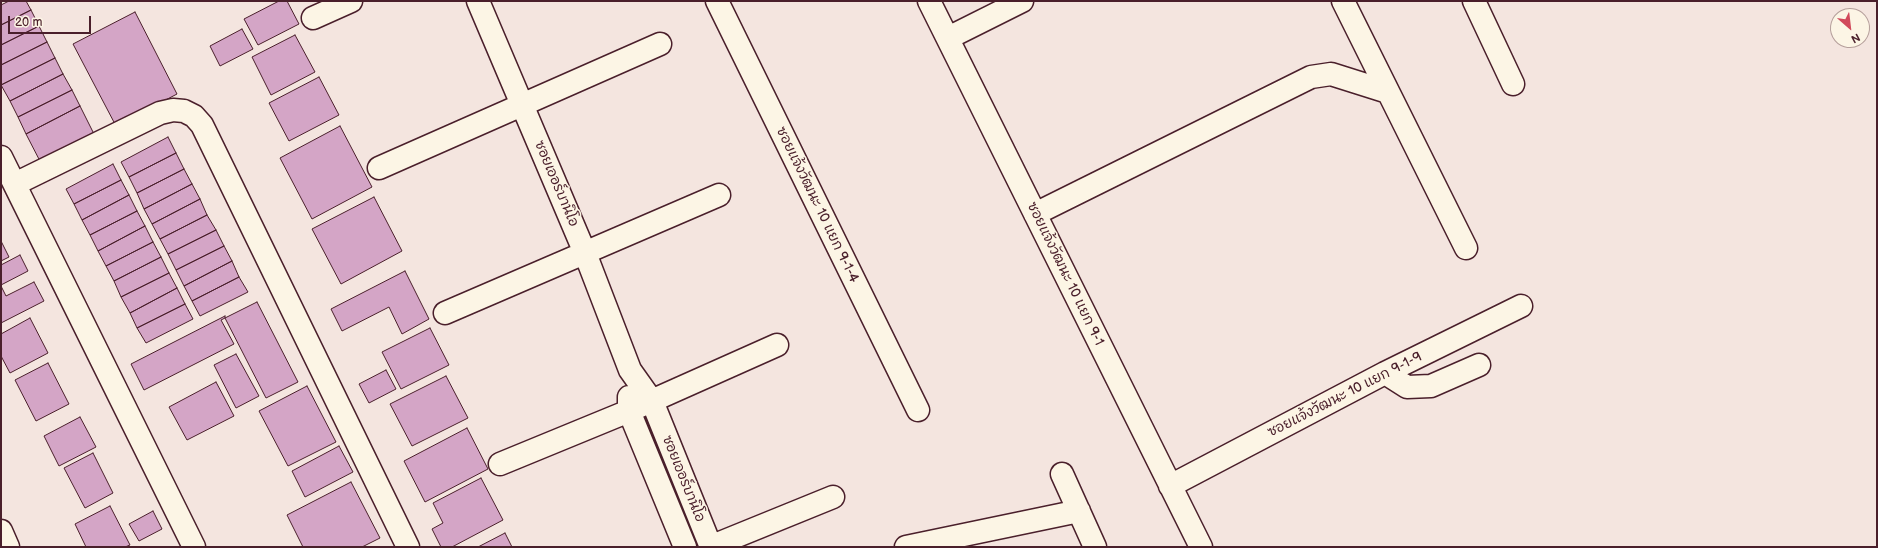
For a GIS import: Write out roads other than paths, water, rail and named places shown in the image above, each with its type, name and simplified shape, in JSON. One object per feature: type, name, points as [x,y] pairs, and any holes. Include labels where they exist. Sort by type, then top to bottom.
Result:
[{"type":"street","points":[[313,18],[351,1]]},
{"type":"street","name":"ซอยเออร์บานิโอ","points":[[478,1],[585,253],[630,370],[652,401],[710,547]]},
{"type":"street","name":"ซอยแจ้งวัฒนะ 10 แยก 9-1-4","points":[[717,1],[918,410]]},
{"type":"street","name":"ซอยแจ้งวัฒนะ 10 แยก 9-1","points":[[929,1],[1201,547]]},
{"type":"street","points":[[948,38],[1022,1]]},
{"type":"street","points":[[1343,1],[1466,248]]},
{"type":"street","points":[[1474,1],[1513,84]]},
{"type":"street","points":[[380,168],[523,106],[660,44]]},
{"type":"street","points":[[1035,214],[1311,77],[1331,74],[1388,92]]},
{"type":"street","points":[[15,184],[160,112],[173,110],[184,111],[194,116],[202,125],[408,547]]},
{"type":"street","points":[[1,157],[194,547]]},
{"type":"street","points":[[445,313],[719,195]]},
{"type":"street","name":"ซอยแจ้งวัฒนะ 10 แยก 9-1-9","points":[[1170,486],[1385,373],[1521,306]]},
{"type":"street","points":[[500,464],[629,411],[777,345]]},
{"type":"street","points":[[1385,373],[1407,387],[1431,386],[1479,364]]},
{"type":"street","name":"ซอยเออร์บานิโอ","points":[[630,370],[629,411],[685,547]]},
{"type":"street","points":[[1062,474],[1095,547]]},
{"type":"street","points":[[710,547],[833,497]]},
{"type":"street","points":[[906,547],[1079,511]]},
{"type":"street","points":[[1,531],[8,547]]}]
